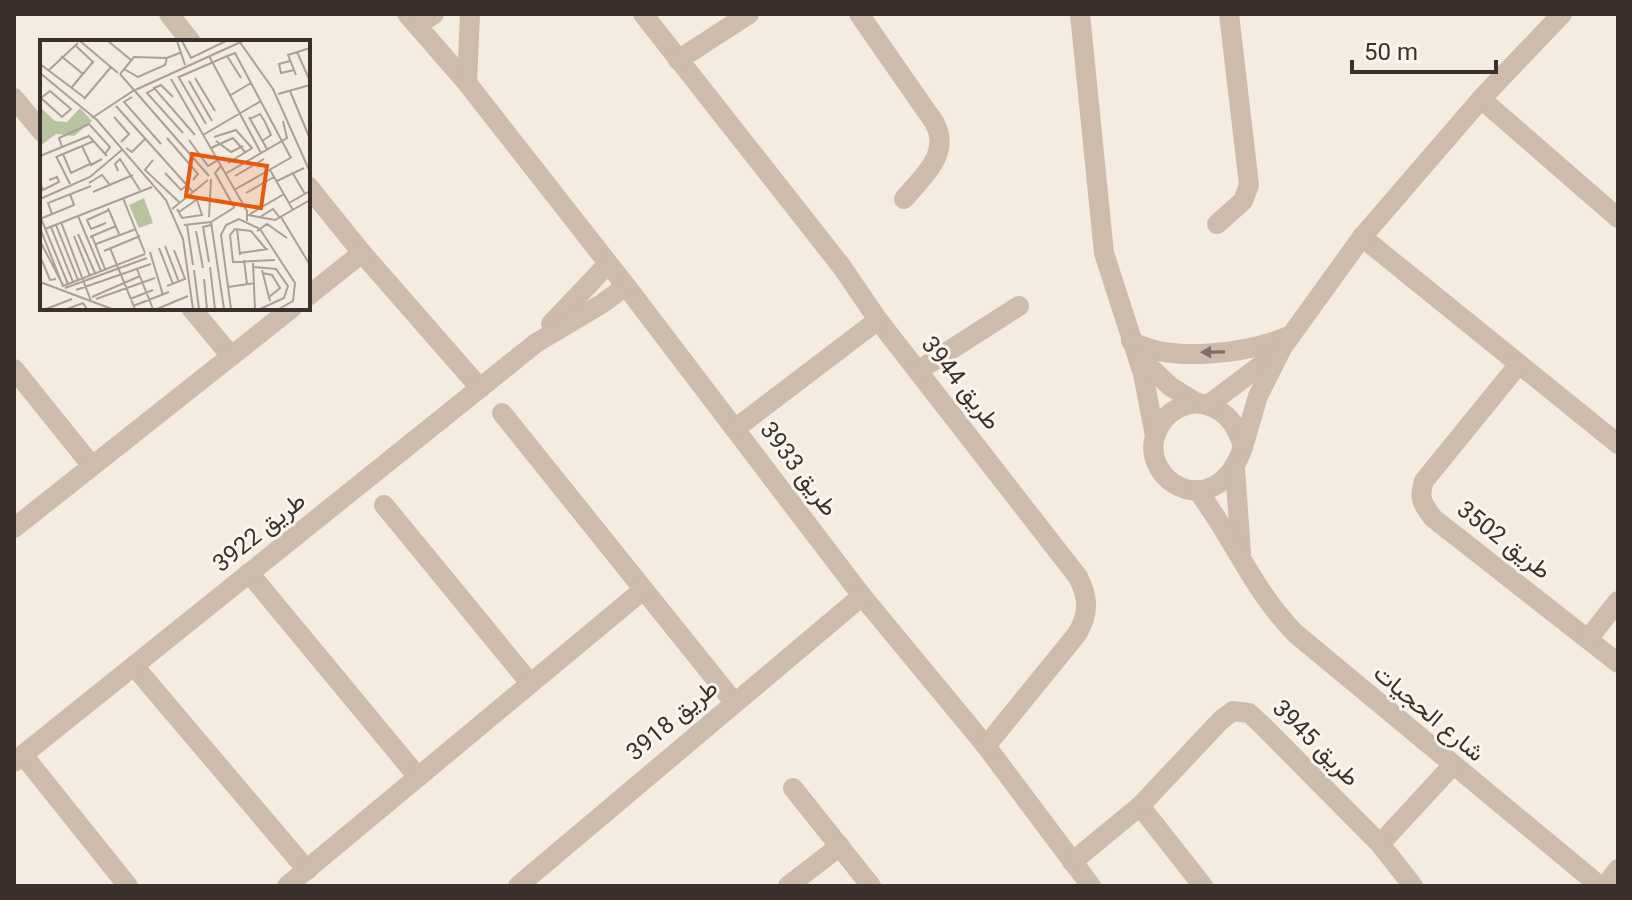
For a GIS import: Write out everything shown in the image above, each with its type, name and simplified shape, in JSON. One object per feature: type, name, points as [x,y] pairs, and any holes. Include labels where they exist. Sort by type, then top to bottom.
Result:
[{"type":"street","points":[[169,14],[189,40]]},
{"type":"street","points":[[467,83],[470,14]]},
{"type":"street","name":"طريق 3944","points":[[643,14],[842,267],[878,320],[1078,577],[1085,591],[1085,621],[1077,634],[986,746]]},
{"type":"street","points":[[678,60],[749,14]]},
{"type":"street","points":[[859,14],[934,122],[940,137],[935,161],[904,199]]},
{"type":"street","points":[[1080,14],[1104,253],[1148,394],[1155,458],[1166,477],[1186,489],[1197,490],[1219,485],[1235,469],[1258,396],[1285,342],[1362,237],[1481,99],[1562,14]]},
{"type":"street","points":[[1217,224],[1243,201],[1249,185],[1229,14]]},
{"type":"street","name":"طريق 3933","points":[[419,18],[862,596],[986,746],[1091,886]]},
{"type":"street","points":[[14,98],[40,130]]},
{"type":"street","points":[[1481,99],[1618,218]]},
{"type":"street","points":[[310,188],[480,388]]},
{"type":"street","points":[[1362,237],[1618,444]]},
{"type":"street","points":[[310,294],[362,253]]},
{"type":"street","name":"طريق 3922","points":[[536,343],[585,285],[608,264]]},
{"type":"street","name":"طريق 3922","points":[[19,759],[536,343],[626,286]]},
{"type":"street","points":[[919,370],[1019,306]]},
{"type":"street","points":[[193,310],[231,356]]},
{"type":"street","points":[[14,528],[289,310]]},
{"type":"street","points":[[736,428],[878,320]]},
{"type":"street","points":[[1134,347],[1215,353],[1285,342]]},
{"type":"street","points":[[1155,436],[1166,416],[1186,405],[1203,404],[1285,342]]},
{"type":"street","points":[[1134,347],[1171,387],[1228,416],[1243,447]]},
{"type":"street","name":"طريق 3502","points":[[1519,364],[1424,481],[1420,493],[1423,505],[1433,518],[1618,663]]},
{"type":"street","points":[[14,369],[92,466]]},
{"type":"street","points":[[502,413],[734,702]]},
{"type":"street","name":"شارع الحجيات","points":[[1235,469],[1243,563]]},
{"type":"street","name":"شارع الحجيات","points":[[1197,490],[1222,525],[1269,605],[1296,634],[1452,766],[1602,886]]},
{"type":"street","points":[[384,505],[530,683]]},
{"type":"street","points":[[249,573],[418,777]]},
{"type":"street","points":[[287,886],[643,590]]},
{"type":"street","name":"طريق 3918","points":[[518,886],[862,596]]},
{"type":"street","points":[[1588,639],[1618,601]]},
{"type":"street","points":[[134,666],[307,870]]},
{"type":"street","name":"طريق 3945","points":[[1072,862],[1140,806],[1233,711],[1249,713],[1380,844],[1413,886]]},
{"type":"street","points":[[19,759],[128,886]]},
{"type":"street","points":[[1380,844],[1452,766]]},
{"type":"street","points":[[793,788],[871,886]]},
{"type":"street","points":[[1140,806],[1203,886]]},
{"type":"street","points":[[788,886],[840,846]]},
{"type":"street","points":[[1602,886],[1618,869]]}]
